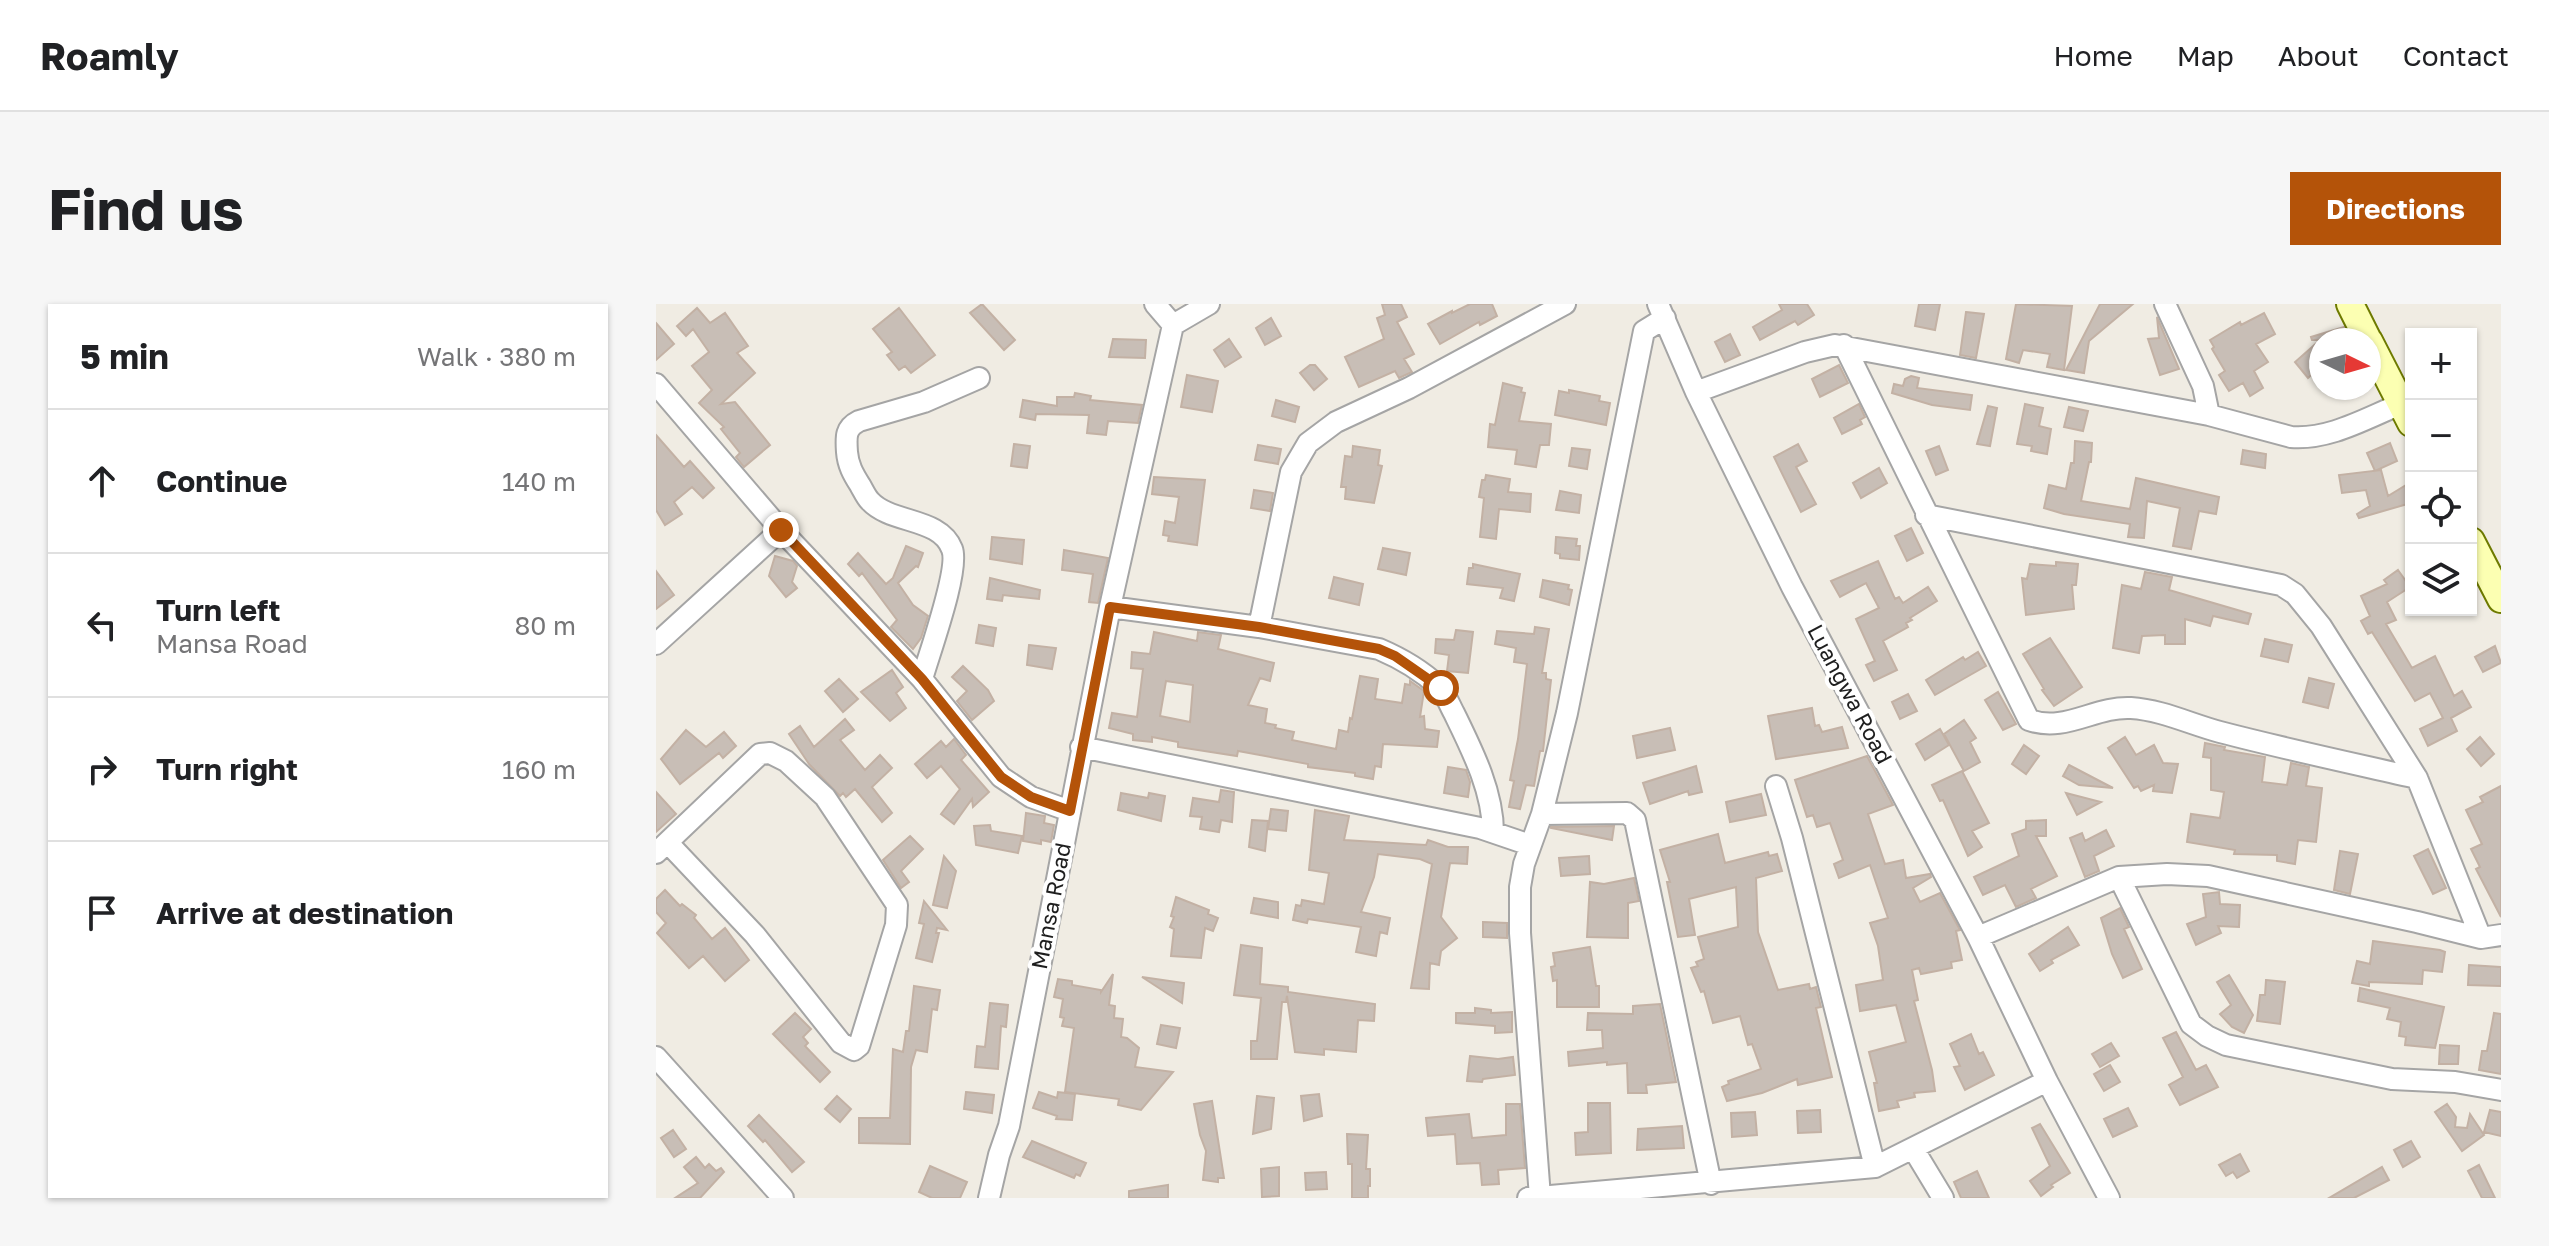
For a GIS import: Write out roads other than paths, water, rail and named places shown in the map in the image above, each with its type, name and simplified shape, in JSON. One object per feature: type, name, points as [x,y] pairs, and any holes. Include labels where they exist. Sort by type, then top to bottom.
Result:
[{"type":"main road","points":[[2350,304],[2362,328]]},
{"type":"main road","points":[[2381,365],[2405,412]]},
{"type":"main road","points":[[2473,544],[2501,599]]},
{"type":"street","points":[[1155,304],[1173,325],[1209,304]]},
{"type":"street","points":[[1259,627],[1291,472],[1308,443],[1336,422],[1409,388],[1565,304]]},
{"type":"street","points":[[2165,304],[2203,386],[2209,415]]},
{"type":"street","points":[[1540,1197],[1520,933],[1520,887],[1530,845],[1542,814],[1593,594],[1644,331],[1662,311]]},
{"type":"street","name":"Luangwa Road","points":[[1662,311],[1696,392],[1792,587],[1978,937],[2047,1081],[2109,1198]]},
{"type":"street","name":"Mansa Road","points":[[989,1198],[1009,1126],[1081,747],[1173,325]]},
{"type":"street","points":[[1844,345],[2029,720],[2041,724],[2062,723],[2095,712],[2128,708],[2142,710],[2417,778]]},
{"type":"street","points":[[1696,392],[1805,352],[1844,345],[2209,415],[2305,438],[2405,414]]},
{"type":"street","points":[[922,679],[952,575],[954,551],[938,532],[893,516],[870,502],[847,460],[847,432],[851,425],[859,421],[924,402],[979,378]]},
{"type":"street","points":[[656,384],[781,530],[922,679],[1001,777],[1031,797],[1070,811]]},
{"type":"street","points":[[1926,515],[2281,585],[2295,594],[2321,626],[2417,778],[2491,936]]},
{"type":"street","points":[[656,644],[781,530]]},
{"type":"street","points":[[1110,607],[1259,627],[1379,649],[1395,656],[1441,688],[1481,774],[1492,812],[1493,832]]},
{"type":"street","points":[[1081,747],[1493,832],[1530,845]]},
{"type":"street","points":[[760,754],[786,761],[825,797],[897,905],[896,925],[859,1046],[854,1050],[841,1043],[755,935],[662,848],[760,754]]},
{"type":"street","points":[[1776,786],[1792,838],[1875,1167]]},
{"type":"street","points":[[1542,814],[1627,813],[1635,820],[1711,1184]]},
{"type":"street","points":[[1978,937],[2119,877],[2167,874],[2208,876],[2491,936]]},
{"type":"street","points":[[2119,877],[2191,1024],[2207,1036],[2226,1045],[2392,1079],[2455,1082],[2501,1090]]},
{"type":"street","points":[[656,1057],[783,1198]]},
{"type":"street","points":[[1528,1198],[1875,1167],[2047,1081]]},
{"type":"street","points":[[1914,1150],[1943,1198]]}]
